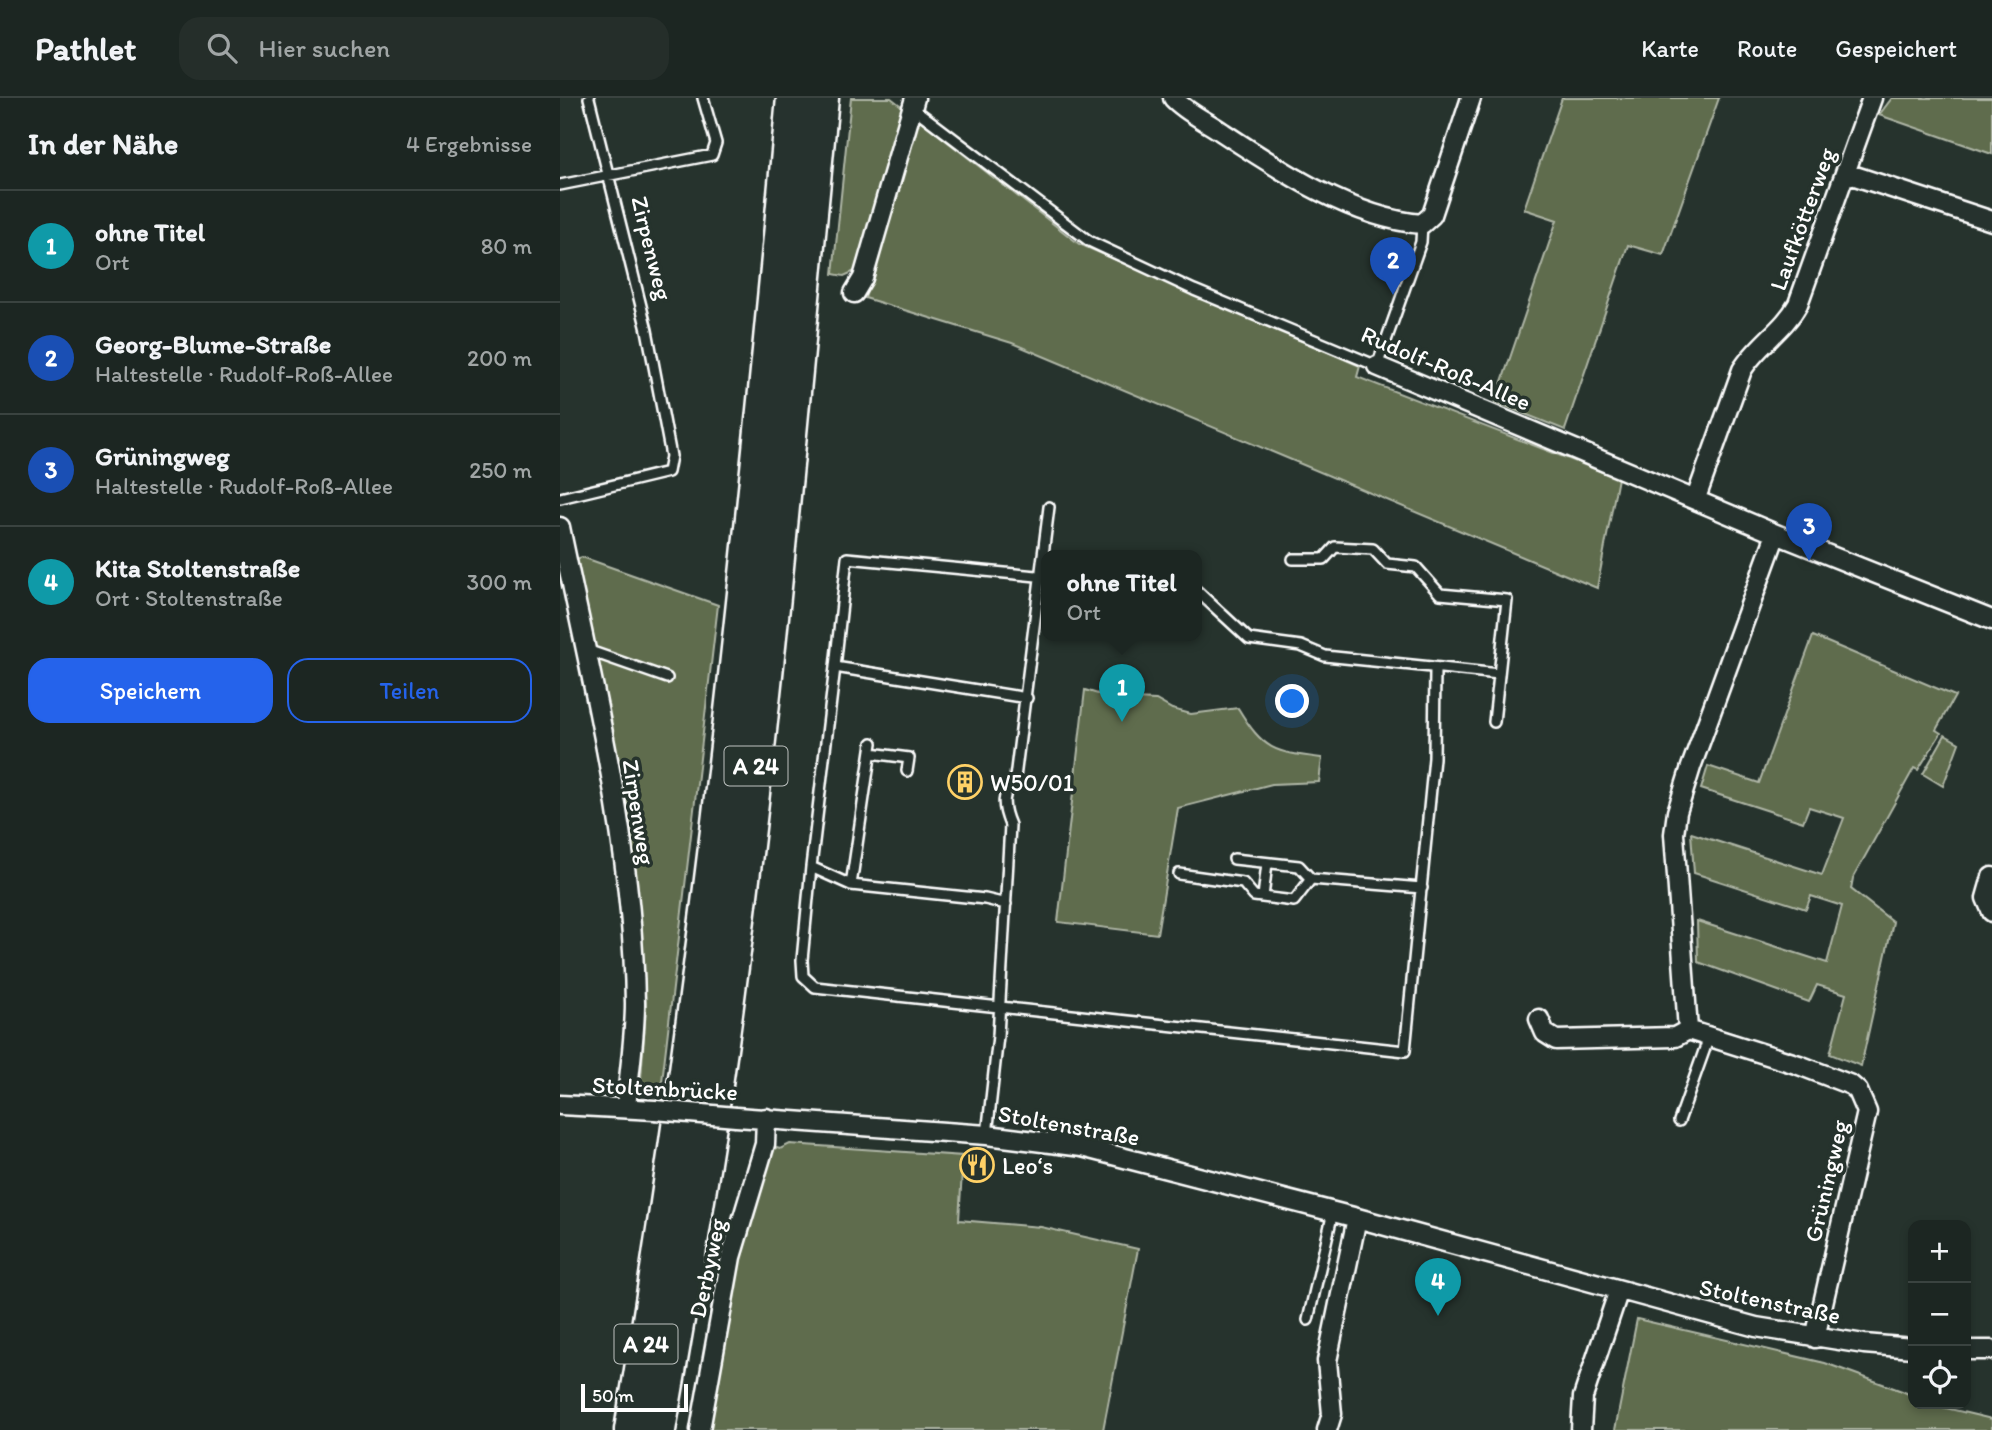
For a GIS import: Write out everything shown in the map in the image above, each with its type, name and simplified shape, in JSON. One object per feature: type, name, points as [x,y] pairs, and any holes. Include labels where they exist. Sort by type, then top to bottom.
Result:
[{"type":"highway","name":"A 24","points":[[631,1430],[660,1259],[699,984],[730,717],[793,98]]},
{"type":"highway","name":"A 24","points":[[659,1430],[707,1149],[762,719],[822,98]]},
{"type":"street","points":[[1173,98],[1301,183],[1407,223],[1422,224],[1432,215],[1471,98]]},
{"type":"street","name":"Laufkötterweg","points":[[1696,498],[1742,370],[1750,357],[1791,317],[1798,304],[1872,98]]},
{"type":"street","points":[[854,293],[863,278],[913,103]]},
{"type":"street","points":[[1846,173],[1992,221]]},
{"type":"street","name":"Rudolf-Roß-Allee","points":[[1377,366],[1696,498],[1776,534],[1992,620]]},
{"type":"street","name":"Zirpenweg","points":[[560,527],[612,783],[625,873],[635,1003],[626,1108]]},
{"type":"street","points":[[1539,1019],[1545,1033],[1556,1040],[1675,1037],[1688,1030],[1675,834],[1677,812],[1776,534]]},
{"type":"street","points":[[1992,877],[1986,898],[1992,912]]},
{"type":"street","name":"Grüningweg","points":[[1688,1030],[1799,1065],[1851,1085],[1858,1091],[1867,1112],[1815,1338]]},
{"type":"street","name":"Stoltenbrücke","points":[[560,1105],[766,1118]]},
{"type":"street","name":"Stoltenstraße","points":[[766,1118],[987,1135],[1082,1147],[1756,1326],[1815,1338],[1908,1347]]},
{"type":"street","name":"Derbyweg","points":[[700,1430],[731,1257],[765,1144],[766,1118]]},
{"type":"street","points":[[1327,1430],[1332,1414],[1327,1361],[1357,1218]]},
{"type":"street","points":[[1581,1430],[1583,1396],[1619,1290]]},
{"type":"street","points":[[1971,1350],[1992,1350]]},
{"type":"lane","points":[[589,98],[608,174]]},
{"type":"lane","points":[[560,185],[712,155],[716,143],[703,98]]},
{"type":"lane","name":"Rudolf-Roß-Allee","points":[[913,103],[1089,241],[1194,290],[1377,366]]},
{"type":"lane","name":"Zirpenweg","points":[[560,498],[668,472],[671,456],[647,330],[608,174]]},
{"type":"lane","points":[[1377,366],[1421,242],[1422,224]]},
{"type":"lane","points":[[1045,550],[1049,507]]},
{"type":"lane","points":[[1293,559],[1324,559],[1335,547],[1373,550],[1387,564],[1416,566],[1440,594],[1507,600],[1494,722]]},
{"type":"lane","points":[[1041,577],[847,558],[802,960],[803,976],[815,987],[1405,1051],[1434,758],[1435,670]]},
{"type":"lane","points":[[987,1135],[998,1036],[1010,825],[1003,808],[1006,789],[1015,778],[1041,592]]},
{"type":"lane","points":[[1202,596],[1249,639],[1301,646],[1325,656],[1435,670],[1499,674]]},
{"type":"lane","points":[[585,650],[667,678]]},
{"type":"lane","points":[[835,667],[1027,698]]},
{"type":"lane","points":[[852,885],[871,748],[909,758],[907,771]]},
{"type":"lane","points":[[1234,859],[1299,866],[1311,879],[1422,888]]},
{"type":"lane","points":[[1264,897],[1267,863]]},
{"type":"lane","points":[[811,867],[852,885],[985,899],[1006,904]]},
{"type":"lane","points":[[1179,874],[1243,883],[1254,896],[1294,901],[1311,879]]},
{"type":"lane","points":[[1679,1121],[1709,1037]]},
{"type":"lane","points":[[1308,1320],[1333,1212]]},
{"type":"green space","points":[[851,98],[891,98],[904,108],[855,271],[844,276],[833,274]]},
{"type":"green space","points":[[1562,98],[1719,98],[1663,255],[1628,245],[1565,430],[1495,402],[1557,220],[1524,209]]},
{"type":"green space","points":[[1892,98],[1992,98],[1992,154],[1879,115]]},
{"type":"green space","points":[[917,118],[1079,244],[1360,366],[1357,377],[1618,478],[1597,588],[1012,343],[865,298]]},
{"type":"green space","points":[[582,557],[718,605],[661,1090],[640,1093],[646,1007],[631,825],[576,559]]},
{"type":"green space","points":[[1813,636],[1955,696],[1936,730],[1941,733],[1918,770],[1914,768],[1853,878],[1851,889],[1893,922],[1861,1066],[1830,1054],[1846,994],[1817,985],[1809,1002],[1698,962],[1697,921],[1827,963],[1842,906],[1811,896],[1806,909],[1694,873],[1691,833],[1822,875],[1844,818],[1809,807],[1803,822],[1701,789],[1708,766],[1759,783]]},
{"type":"green space","points":[[1085,690],[1111,698],[1156,700],[1172,709],[1191,714],[1238,708],[1255,733],[1272,747],[1292,754],[1322,758],[1319,782],[1272,784],[1178,808],[1157,934],[1058,922]]},
{"type":"green space","points":[[1945,735],[1959,743],[1943,786],[1923,774]]},
{"type":"green space","points":[[790,1144],[963,1156],[959,1220],[1041,1227],[1138,1249],[1103,1430],[705,1430],[735,1255],[770,1146],[780,1149]]},
{"type":"green space","points":[[1637,1319],[1825,1363],[1908,1394],[1908,1409],[1950,1409],[1992,1419],[1992,1430],[1615,1430]]},
{"type":"place","name":"Georg-Blume-Straße","points":[[1393,295]]},
{"type":"place","name":"Grüningweg","points":[[1809,561]]},
{"type":"place","name":"ohne Titel","points":[[1122,722]]},
{"type":"place","name":"W50/01","points":[[965,782]]},
{"type":"place","name":"Leo‘s","points":[[977,1165]]},
{"type":"place","name":"Kita Stoltenstraße","points":[[1438,1316]]}]
